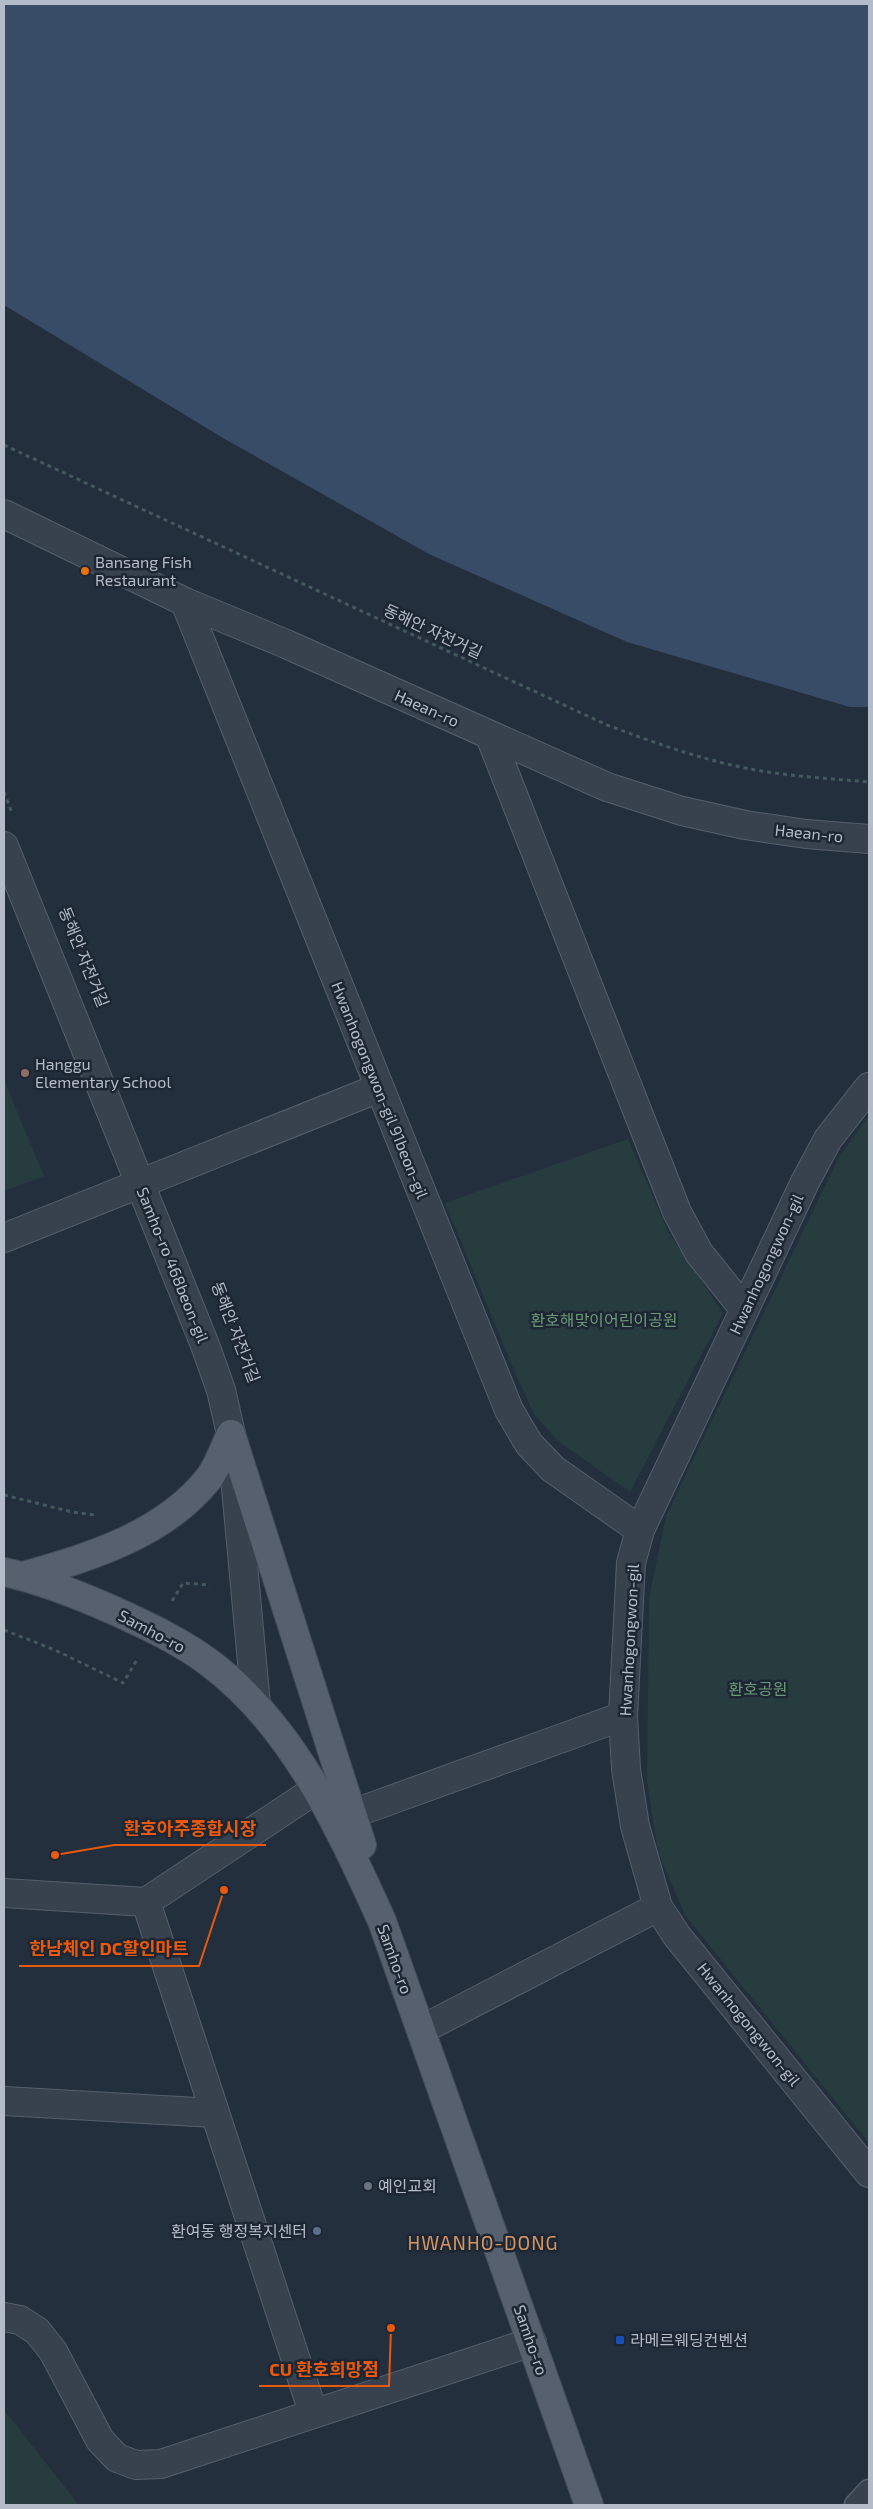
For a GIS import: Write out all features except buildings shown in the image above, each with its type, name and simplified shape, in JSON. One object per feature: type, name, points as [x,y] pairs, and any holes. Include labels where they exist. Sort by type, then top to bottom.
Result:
[{"type":"main road","points":[[14,1574],[105,1550],[149,1529],[182,1507],[210,1477],[231,1434]]},
{"type":"main road","points":[[231,1434],[421,2030]]},
{"type":"main road","name":"Samho-ro","points":[[14,1574],[82,1596],[169,1638],[211,1664],[256,1705],[318,1788],[349,1848],[382,1921],[589,2505]]},
{"type":"street","name":"Haean-ro","points":[[4,514],[185,602],[286,644],[607,787],[682,811],[745,825],[806,834],[869,839]]},
{"type":"street","name":"Hwanhogongwon-gil 91beon-gil","points":[[185,602],[508,1410],[529,1444],[553,1469],[640,1530]]},
{"type":"street","points":[[490,736],[677,1212],[699,1253],[744,1309]]},
{"type":"street","name":"Samho-ro 468beon-gil","points":[[4,846],[205,1345],[221,1390],[231,1434],[256,1705]]},
{"type":"street","name":"Hwanhogongwon-gil","points":[[869,1087],[855,1103],[824,1148],[805,1182],[640,1530],[631,1563],[623,1716],[626,1769],[635,1826],[658,1907],[677,1936],[869,2172]]},
{"type":"street","points":[[4,1238],[379,1088]]},
{"type":"street","points":[[352,1814],[623,1716]]},
{"type":"street","points":[[4,1893],[146,1902],[318,1788]]},
{"type":"street","points":[[146,1902],[313,2412]]},
{"type":"street","points":[[421,2030],[658,1907]]},
{"type":"street","points":[[4,2101],[214,2113]]},
{"type":"street","points":[[4,2317],[20,2320],[37,2331],[53,2351],[100,2440],[117,2458],[136,2465],[161,2464],[313,2412],[532,2342]]},
{"type":"lane","points":[[856,2505],[869,2492]]},
{"type":"path","name":"동해안 자전거길","points":[[4,445],[607,726],[673,750],[737,766],[805,776],[869,782]]},
{"type":"path","points":[[4,792],[15,819]]},
{"type":"path","points":[[4,1495],[72,1512],[101,1516]]},
{"type":"path","points":[[168,1608],[183,1583],[245,1588]]},
{"type":"path","points":[[4,1630],[55,1650],[123,1683],[143,1649]]},
{"type":"green space","points":[[4,1080],[44,1176],[4,1191]]},
{"type":"green space","name":"환호공원","points":[[869,1115],[869,2143],[685,1915],[658,1852],[647,1781],[649,1598],[666,1516],[838,1159]]},
{"type":"green space","name":"환호해맞이어린이공원","points":[[628,1139],[668,1232],[723,1313],[630,1492],[558,1441],[534,1414],[445,1203]]},
{"type":"green space","points":[[4,2410],[79,2505],[4,2505]]},
{"type":"water","points":[[4,4],[869,4],[869,707],[850,707],[627,642],[429,554],[223,438],[4,305]]},
{"type":"place","name":"Bansang Fish Restaurant","points":[[85,571]]},
{"type":"place","name":"Hanggu Elementary School","points":[[25,1073]]},
{"type":"place","name":"환호아주종합시장","points":[[55,1855]]},
{"type":"place","name":"한남체인 DC할인마트","points":[[224,1890]]},
{"type":"place","name":"예인교회","points":[[368,2186]]},
{"type":"place","name":"환여동 행정복지센터","points":[[317,2231]]},
{"type":"place","name":"CU 환호희망점","points":[[391,2328]]},
{"type":"place","name":"라메르웨딩컨벤션","points":[[620,2340]]},
{"type":"district","name":"HWANHO-DONG","points":[[483,2243]]}]
